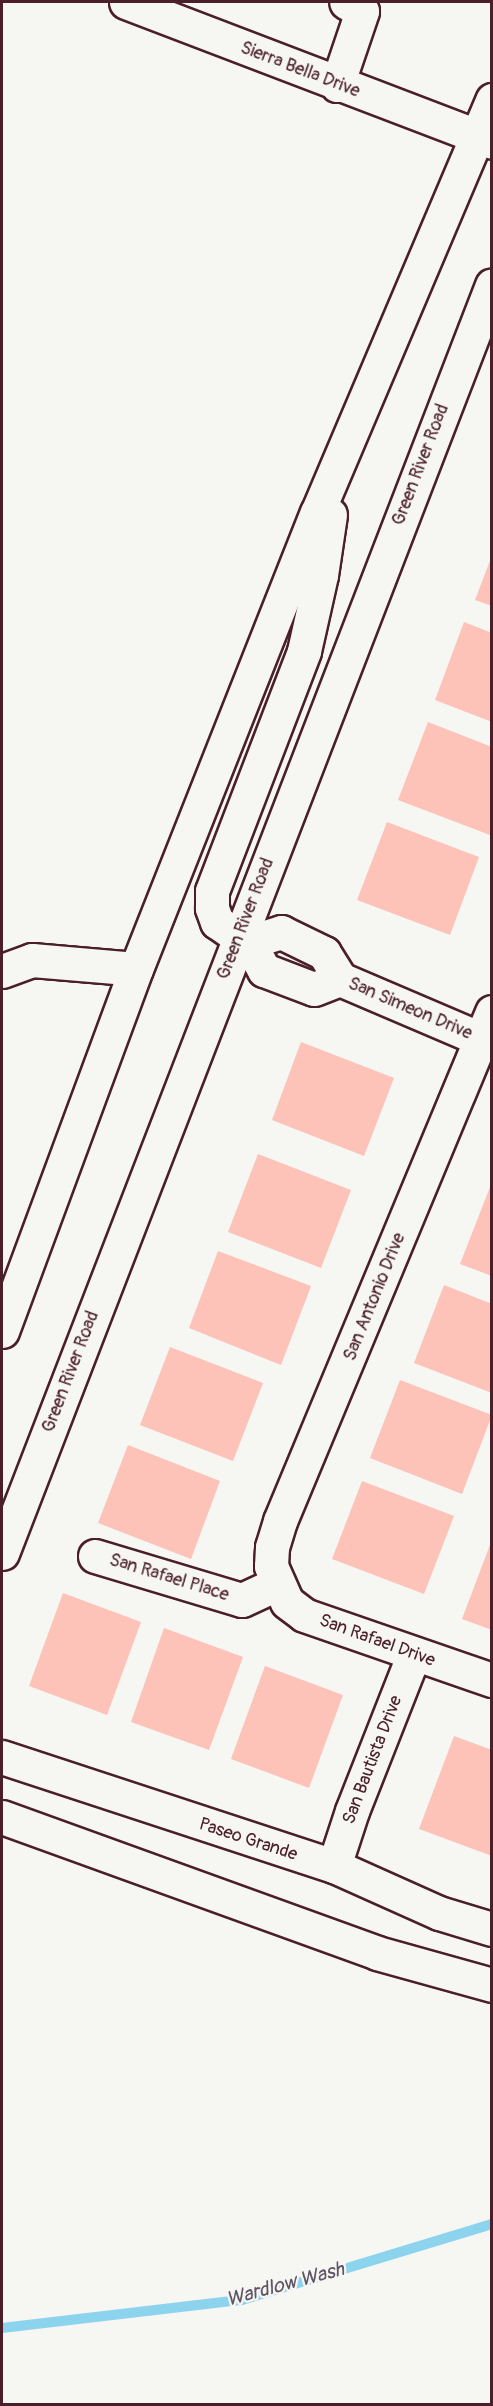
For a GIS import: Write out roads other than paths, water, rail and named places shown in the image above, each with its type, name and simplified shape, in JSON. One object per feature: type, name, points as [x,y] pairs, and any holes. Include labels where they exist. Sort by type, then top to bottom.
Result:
[{"type":"main road","name":"Sierra Bella Drive","points":[[126,2],[484,139]]},
{"type":"main road","points":[[337,84],[362,11],[346,2]]},
{"type":"main road","points":[[2,1331],[136,969],[336,469],[484,139],[492,100]]},
{"type":"main road","name":"Green River Road","points":[[2,1553],[244,940],[492,285]]},
{"type":"main road","points":[[244,940],[217,922],[212,908],[212,891],[304,651],[321,575],[336,469]]},
{"type":"main road","name":"San Simeon Drive","points":[[244,940],[264,970],[314,989],[340,979],[486,1026]]},
{"type":"main road","points":[[2,971],[32,960],[136,969]]},
{"type":"main road","name":"San Antonio Drive","points":[[276,1584],[271,1566],[272,1547],[280,1521],[486,1026]]},
{"type":"main road","name":"San Rafael Place","points":[[95,1556],[242,1600],[276,1584]]},
{"type":"main road","name":"San Rafael Drive","points":[[276,1584],[288,1602],[304,1615],[414,1656],[492,1680]]},
{"type":"main road","name":"San Bautista Drive","points":[[334,1866],[352,1812],[414,1656]]},
{"type":"main road","name":"Paseo Grande","points":[[2,1757],[334,1866],[439,1913],[492,1929]]},
{"type":"main road","points":[[2,1817],[377,1953],[492,1985]]},
{"type":"waterway","name":"Wardlow Wash","points":[[2,2328],[242,2300],[492,2224]]}]
